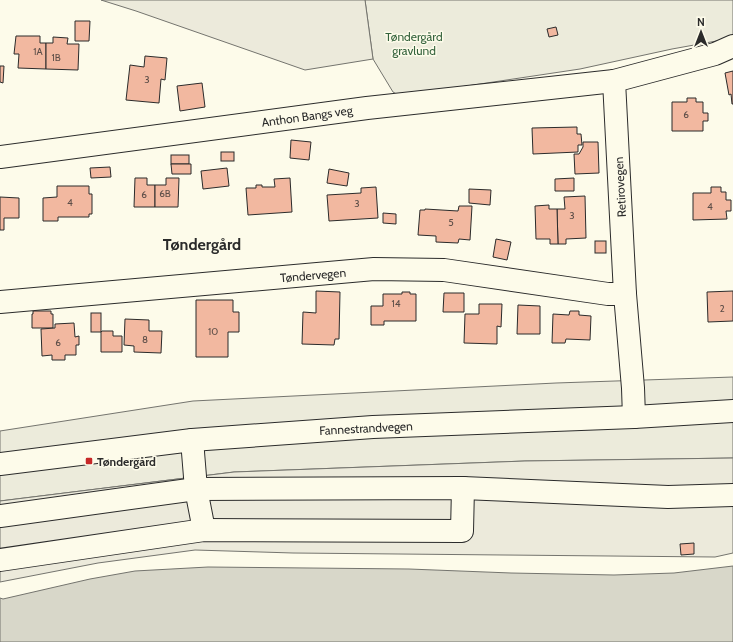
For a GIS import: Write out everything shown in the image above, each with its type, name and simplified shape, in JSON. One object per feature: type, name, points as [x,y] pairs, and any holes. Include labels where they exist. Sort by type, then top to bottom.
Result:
[{"type":"main road","points":[[614,81],[715,54],[733,46]]},
{"type":"main road","name":"Anthon Bangs veg","points":[[0,157],[367,108],[614,81]]},
{"type":"main road","name":"Retirovegen","points":[[614,81],[625,294],[634,417]]},
{"type":"main road","name":"Tøndervegen","points":[[0,302],[374,269],[444,270],[608,294],[625,294]]},
{"type":"main road","name":"Fannestrandvegen","points":[[0,464],[192,440],[373,427],[634,417],[733,411]]},
{"type":"main road","points":[[192,440],[196,489],[204,530]]},
{"type":"main road","points":[[0,560],[204,530],[462,531],[463,488]]},
{"type":"main road","points":[[0,516],[196,489],[463,488],[668,497],[733,495]]},
{"type":"green space","name":"Tøndergård gravlund","points":[[365,0],[733,0],[733,38],[672,49],[580,69],[400,96],[393,92],[373,59]]},
{"type":"green space","points":[[733,377],[733,458],[525,461],[234,472],[0,501],[0,431],[193,401],[556,383]]},
{"type":"shaded area","points":[[101,0],[365,0],[373,59],[305,70]]},
{"type":"shaded area","points":[[733,458],[733,553],[715,557],[293,553],[195,550],[98,563],[0,582],[0,501],[234,472],[525,461]]},
{"type":"shaded area","points":[[733,566],[733,642],[0,642],[0,598],[3,599],[90,579],[135,571],[208,567],[409,569],[614,575],[674,573]]},
{"type":"building","points":[[75,21],[90,21],[89,41],[75,41]]},
{"type":"building","points":[[556,27],[558,35],[549,37],[547,29]]},
{"type":"building","points":[[16,36],[40,36],[40,43],[46,43],[46,69],[18,68],[19,54],[14,54]]},
{"type":"building","points":[[53,37],[68,38],[67,44],[79,44],[78,70],[46,69],[46,43],[53,43]]},
{"type":"building","points":[[145,56],[167,58],[165,80],[161,79],[159,103],[126,100],[130,65],[144,67]]},
{"type":"building","points":[[0,66],[4,66],[3,83],[0,82]]},
{"type":"building","points":[[733,71],[732,104],[731,94],[729,95],[725,73]]},
{"type":"building","points":[[202,83],[205,107],[180,111],[177,86]]},
{"type":"building","points":[[687,98],[696,98],[696,102],[703,102],[703,113],[708,113],[708,121],[703,121],[703,131],[672,131],[672,102],[687,102]]},
{"type":"building","points":[[577,127],[577,134],[581,134],[582,145],[578,145],[578,152],[533,154],[532,128]]},
{"type":"building","points":[[291,140],[311,142],[309,160],[290,158]]},
{"type":"building","points":[[583,142],[598,142],[599,173],[575,174],[574,154],[579,154],[583,147]]},
{"type":"building","points":[[221,152],[234,152],[234,161],[221,161]]},
{"type":"building","points":[[171,155],[189,155],[189,164],[171,164]]},
{"type":"building","points":[[171,164],[191,164],[191,174],[172,174]]},
{"type":"building","points":[[110,167],[111,177],[91,178],[90,168]]},
{"type":"building","points":[[227,168],[229,186],[203,189],[201,171]]},
{"type":"building","points":[[329,169],[349,173],[347,186],[327,183]]},
{"type":"building","points":[[135,178],[147,178],[147,185],[155,185],[155,207],[134,207]]},
{"type":"building","points":[[166,178],[179,178],[178,207],[155,207],[155,185],[166,185]]},
{"type":"building","points":[[290,178],[292,212],[248,215],[246,188],[256,188],[256,185],[262,185],[262,187],[275,187],[274,179]]},
{"type":"building","points":[[574,178],[574,191],[555,191],[555,179]]},
{"type":"building","points":[[57,186],[89,186],[89,194],[92,194],[92,214],[89,214],[89,217],[58,217],[58,221],[43,221],[43,198],[57,197]]},
{"type":"building","points":[[376,187],[378,218],[329,221],[327,195],[361,193],[361,188]]},
{"type":"building","points":[[711,187],[721,187],[721,192],[726,192],[726,200],[731,200],[731,211],[726,211],[727,219],[693,220],[693,193],[711,193]]},
{"type":"building","points":[[469,189],[491,190],[490,205],[469,203]]},
{"type":"building","points":[[585,196],[586,238],[566,239],[566,244],[558,244],[557,209],[565,209],[564,197]]},
{"type":"building","points":[[0,197],[19,198],[19,218],[4,218],[4,230],[0,230]]},
{"type":"building","points":[[549,205],[549,209],[557,209],[558,244],[550,244],[550,239],[536,239],[535,206]]},
{"type":"building","points":[[459,206],[472,206],[470,240],[459,239],[458,243],[436,242],[436,236],[418,235],[420,210],[458,211]]},
{"type":"building","points":[[383,213],[396,214],[396,224],[383,223]]},
{"type":"building","points":[[496,239],[511,242],[507,260],[493,257]]},
{"type":"building","points":[[595,241],[606,241],[606,253],[595,253]]},
{"type":"building","points":[[316,291],[340,292],[339,339],[335,339],[334,345],[302,344],[303,312],[316,313]]},
{"type":"building","points":[[733,291],[733,321],[708,322],[707,292]]},
{"type":"building","points":[[402,292],[416,294],[416,321],[384,321],[384,325],[371,325],[371,306],[383,306],[383,294],[402,294]]},
{"type":"building","points":[[444,293],[464,293],[464,312],[443,312]]},
{"type":"building","points":[[196,300],[233,300],[233,312],[239,312],[239,332],[228,332],[228,357],[196,357]]},
{"type":"building","points":[[479,304],[502,304],[501,327],[497,326],[497,344],[464,343],[465,314],[479,314]]},
{"type":"building","points":[[518,305],[540,306],[540,334],[517,334]]},
{"type":"building","points":[[33,311],[51,311],[51,314],[53,314],[53,328],[32,328]]},
{"type":"building","points":[[570,311],[579,311],[579,315],[591,316],[590,340],[566,339],[565,343],[552,343],[553,314],[569,315]]},
{"type":"building","points":[[91,313],[101,313],[101,332],[91,332]]},
{"type":"building","points":[[125,319],[149,320],[149,331],[162,331],[161,353],[134,352],[134,346],[124,345]]},
{"type":"building","points":[[74,323],[75,337],[79,336],[79,345],[76,345],[76,355],[65,355],[65,360],[52,360],[52,355],[42,356],[41,329],[55,328],[55,324]]},
{"type":"building","points":[[102,331],[113,331],[113,336],[122,336],[122,352],[101,352]]},
{"type":"building","points":[[694,543],[694,554],[681,555],[680,544]]},
{"type":"place","name":"Tøndergård","points":[[89,461]]},
{"type":"district","name":"Tøndergård","points":[[202,244]]}]
